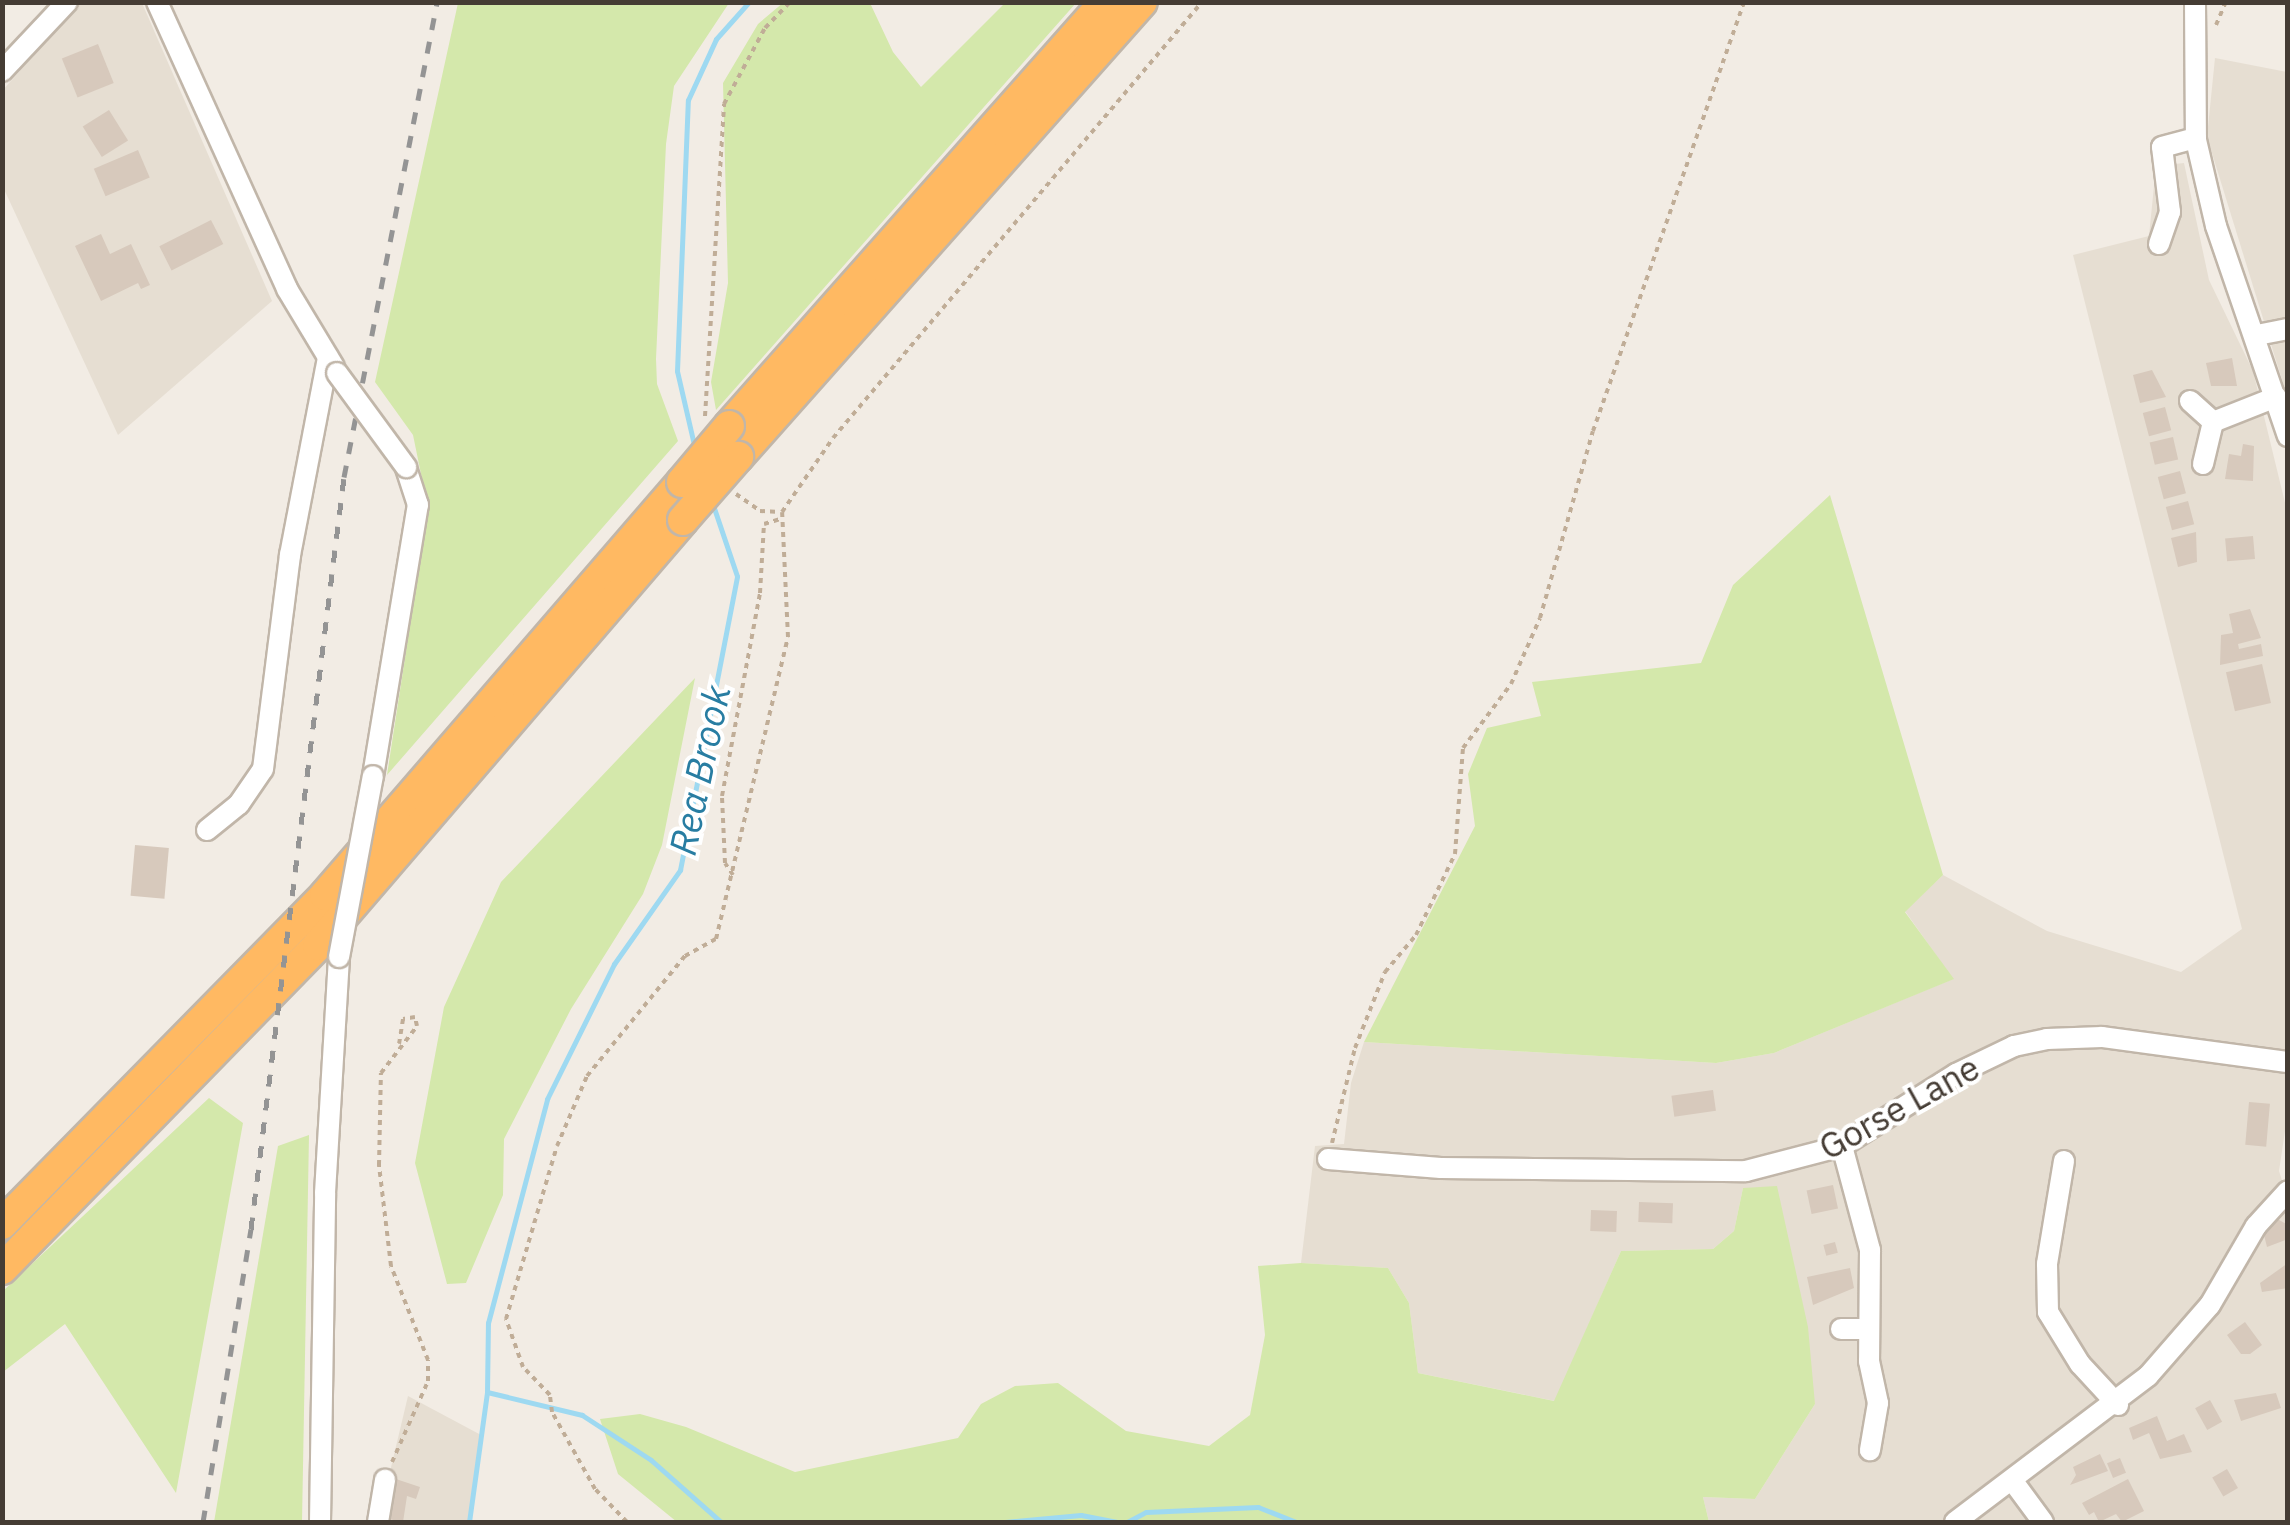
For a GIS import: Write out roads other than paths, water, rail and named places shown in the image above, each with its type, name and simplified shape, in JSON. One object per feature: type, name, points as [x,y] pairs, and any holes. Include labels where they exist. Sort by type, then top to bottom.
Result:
[{"type":"highway","points":[[2,1224],[325,895],[730,426],[1104,2]]},
{"type":"highway","points":[[2,1269],[318,945],[738,457],[1142,2]]},
{"type":"street","points":[[2,71],[67,2]]},
{"type":"street","points":[[157,2],[287,288],[333,366],[406,468],[418,505],[339,957],[325,1194],[320,1522]]},
{"type":"street","points":[[2195,2],[2196,138],[2216,226],[2257,335],[2288,436]]},
{"type":"street","points":[[2159,244],[2170,212],[2162,147],[2196,138]]},
{"type":"street","points":[[2257,335],[2288,329]]},
{"type":"street","points":[[206,830],[239,804],[263,769],[290,556],[333,366]]},
{"type":"street","points":[[2212,422],[2276,397]]},
{"type":"street","points":[[2190,401],[2212,422]]},
{"type":"street","points":[[2203,464],[2212,422]]},
{"type":"street","name":"Gorse Lane","points":[[1328,1159],[1717,1173],[1842,1146],[1956,1074],[2014,1046],[2046,1039],[2102,1036],[2288,1062]]},
{"type":"street","points":[[1842,1146],[1866,1217],[1869,1361],[1878,1403],[1870,1450]]},
{"type":"street","points":[[2064,1160],[2047,1264],[2048,1312],[2080,1364],[2118,1404]]},
{"type":"street","points":[[1955,1522],[2118,1404],[2210,1305],[2256,1226],[2288,1190]]},
{"type":"street","points":[[1842,1329],[1868,1328]]},
{"type":"street","points":[[378,1522],[386,1480]]},
{"type":"street","points":[[2012,1480],[2043,1522]]},
{"type":"waterway","name":"Rea Brook","points":[[695,449],[677,371],[688,100],[716,39],[749,2]]},
{"type":"waterway","name":"Rea Brook","points":[[469,1522],[487,1392],[488,1323],[547,1099],[614,964],[680,870],[737,576],[712,502]]},
{"type":"waterway","points":[[487,1392],[582,1415],[651,1460],[721,1522]]},
{"type":"waterway","points":[[1127,1522],[1146,1512],[1258,1507],[1296,1522]]},
{"type":"waterway","points":[[1005,1522],[1081,1515],[1118,1522]]},
{"type":"waterway","points":[[1534,1522],[1618,1522]]},
{"type":"railway","points":[[203,1522],[251,1229],[344,477],[437,2]]}]
